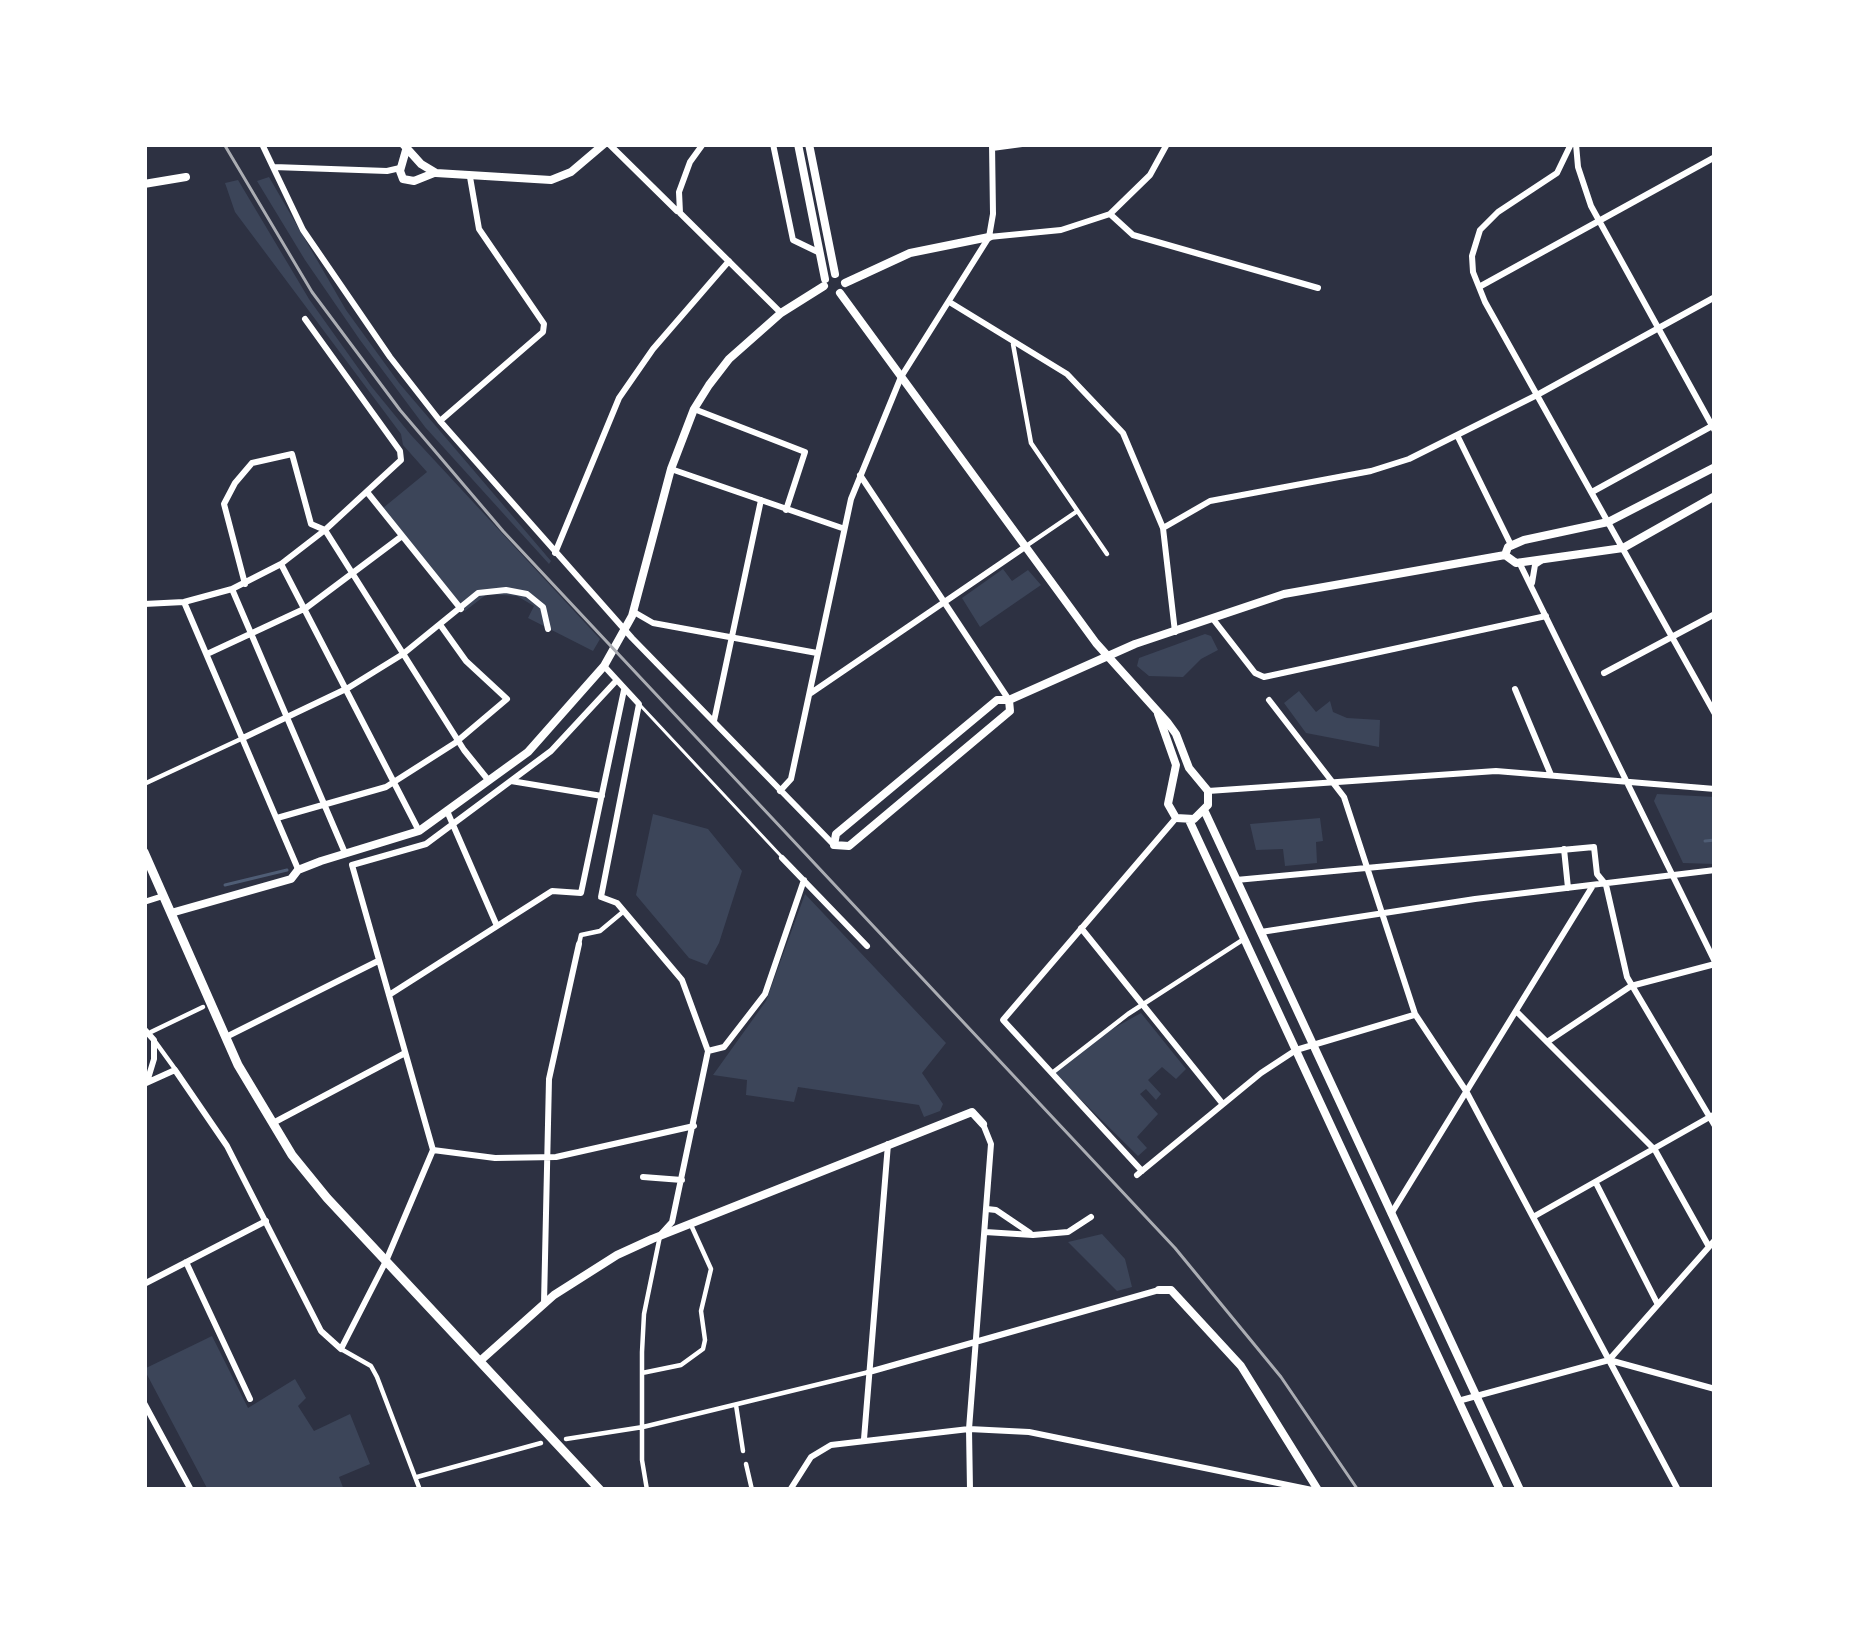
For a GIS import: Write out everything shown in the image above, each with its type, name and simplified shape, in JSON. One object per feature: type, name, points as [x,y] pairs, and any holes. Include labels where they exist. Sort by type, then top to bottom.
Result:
[{"type":"main road","points":[[144,852],[270,1124],[327,1198],[388,1255],[600,1490]]},
{"type":"street","points":[[262,144],[303,230],[440,421],[632,638],[834,845],[850,846],[1010,711],[1009,700],[860,475]]},
{"type":"street","points":[[405,147],[401,166],[406,180],[436,173],[563,177],[607,144],[782,313]]},
{"type":"street","points":[[680,213],[679,192],[703,144]]},
{"type":"street","points":[[773,144],[793,240],[820,253]]},
{"type":"street","points":[[798,144],[832,295],[890,260],[953,242],[1061,230],[1110,214],[1150,175],[1167,144]]},
{"type":"street","points":[[809,144],[828,280]]},
{"type":"street","points":[[780,791],[791,779],[850,499],[901,377],[988,237],[993,214],[992,146],[1022,144]]},
{"type":"street","points":[[1574,144],[1582,184],[1599,221],[1714,429],[1592,492]]},
{"type":"street","points":[[1574,144],[1557,173],[1498,212],[1480,230],[1472,256],[1479,287],[1715,714]]},
{"type":"street","points":[[405,147],[420,163],[419,178]]},
{"type":"street","points":[[1479,287],[1715,157]]},
{"type":"street","points":[[274,167],[387,171],[410,159],[436,173]]},
{"type":"street","points":[[144,184],[186,176]]},
{"type":"street","points":[[440,421],[538,337],[544,324],[479,229],[470,177]]},
{"type":"street","points":[[1110,214],[1133,235],[1318,288]]},
{"type":"street","points":[[555,553],[620,398],[653,349],[728,261]]},
{"type":"street","points":[[171,913],[291,879],[298,871],[346,852],[419,831],[528,752],[604,666],[634,612],[670,469],[694,409],[729,359],[782,313],[828,280],[845,283]]},
{"type":"street","points":[[840,293],[1108,656],[1176,734],[1190,768],[1208,791],[1204,812],[1520,1490]]},
{"type":"street","points":[[1163,528],[1210,501],[1371,471],[1408,459],[1537,395],[1715,297]]},
{"type":"street","points":[[950,303],[1067,374],[1123,433],[1163,528],[1175,632]]},
{"type":"street","points":[[144,604],[184,602],[232,589],[281,564],[400,460],[400,451],[305,320]]},
{"type":"street","points":[[1012,338],[1031,443],[1108,554]]},
{"type":"street","points":[[694,409],[807,451],[786,510]]},
{"type":"street","points":[[1457,435],[1511,548],[1510,562],[1623,548],[1715,496]]},
{"type":"street","points":[[245,584],[224,504],[252,464],[292,454],[311,524],[325,530],[489,781]]},
{"type":"street","points":[[834,845],[836,834],[997,700],[1009,700],[1108,656],[1298,590],[1511,548],[1524,539],[1608,522],[1715,466]]},
{"type":"street","points":[[670,469],[842,528]]},
{"type":"street","points":[[367,492],[460,609]]},
{"type":"street","points":[[850,499],[868,492]]},
{"type":"street","points":[[714,721],[761,500]]},
{"type":"street","points":[[808,696],[1076,512]]},
{"type":"street","points":[[207,654],[306,608],[402,536]]},
{"type":"street","points":[[1511,548],[1523,551],[1519,562],[1715,963],[1631,986],[1547,1042]]},
{"type":"street","points":[[1531,586],[1540,561]]},
{"type":"street","points":[[281,564],[419,831]]},
{"type":"street","points":[[232,589],[352,865],[434,1150],[341,1349]]},
{"type":"street","points":[[144,784],[348,688],[441,626],[470,598],[488,590],[526,594],[542,608],[548,628]]},
{"type":"street","points":[[184,602],[298,871]]},
{"type":"street","points":[[634,612],[653,623],[817,653]]},
{"type":"street","points":[[1604,673],[1715,614]]},
{"type":"street","points":[[1213,619],[1255,673],[1264,677],[1546,616]]},
{"type":"street","points":[[278,818],[397,781],[460,739],[508,699],[466,661],[441,626]]},
{"type":"street","points":[[604,666],[639,704],[601,897],[624,911],[682,980],[708,1051],[672,1222],[660,1236],[644,1313],[647,1490]]},
{"type":"street","points":[[352,865],[426,844],[550,751],[616,681]]},
{"type":"street","points":[[1515,689],[1551,775]]},
{"type":"street","points":[[389,995],[551,892],[581,893],[623,690]]},
{"type":"street","points":[[1269,700],[1344,796],[1415,1014],[1466,1091],[1678,1490]]},
{"type":"street","points":[[1158,714],[1177,765],[1167,797],[1176,818]]},
{"type":"street","points":[[1208,791],[1496,771],[1715,788]]},
{"type":"street","points":[[1175,782],[1200,780]]},
{"type":"street","points":[[511,781],[602,796]]},
{"type":"street","points":[[447,812],[497,926]]},
{"type":"street","points":[[1176,818],[1189,820],[1204,812]]},
{"type":"street","points":[[1176,818],[1004,1014],[1005,1025],[1140,1173],[1295,1050],[1415,1014]]},
{"type":"street","points":[[1189,820],[1500,1490]]},
{"type":"street","points":[[1236,880],[1594,847],[1597,874],[1606,885],[1631,986],[1713,1119],[1533,1217]]},
{"type":"street","points":[[1564,850],[1568,888]]},
{"type":"street","points":[[782,858],[867,946]]},
{"type":"street","points":[[1261,932],[1715,870]]},
{"type":"street","points":[[708,1051],[724,1047],[765,994],[804,880]]},
{"type":"street","points":[[1391,1214],[1592,887]]},
{"type":"street","points":[[144,902],[164,896]]},
{"type":"street","points":[[544,1303],[549,1079],[581,935],[600,931],[624,911]]},
{"type":"street","points":[[1081,928],[1222,1104]]},
{"type":"street","points":[[1050,1075],[1244,939]]},
{"type":"street","points":[[226,1037],[379,961]]},
{"type":"street","points":[[150,1034],[203,1007]]},
{"type":"street","points":[[1516,1011],[1654,1150],[1713,1244],[1609,1360]]},
{"type":"street","points":[[150,1034],[227,1146],[321,1331],[371,1366],[420,1490]]},
{"type":"street","points":[[145,1083],[154,1059],[150,1034]]},
{"type":"street","points":[[270,1124],[405,1053]]},
{"type":"street","points":[[145,1083],[176,1070]]},
{"type":"street","points":[[480,1361],[544,1303],[617,1256],[972,1112],[991,1144],[968,1429],[970,1490]]},
{"type":"street","points":[[434,1150],[495,1158],[580,1154],[694,1126]]},
{"type":"street","points":[[864,1439],[888,1143]]},
{"type":"street","points":[[643,1177],[682,1180]]},
{"type":"street","points":[[1596,1183],[1658,1303]]},
{"type":"street","points":[[987,1209],[1033,1235]]},
{"type":"street","points":[[986,1232],[1068,1232],[1091,1216]]},
{"type":"street","points":[[144,1284],[266,1221]]},
{"type":"street","points":[[642,1373],[681,1365],[703,1349],[701,1311],[711,1270],[690,1224]]},
{"type":"street","points":[[186,1262],[250,1399]]},
{"type":"street","points":[[566,1439],[643,1426],[869,1372],[1159,1290],[1171,1291],[1241,1366],[1315,1490]]},
{"type":"street","points":[[1458,1401],[1609,1360],[1715,1389]]},
{"type":"street","points":[[144,1403],[190,1487],[176,1490]]},
{"type":"street","points":[[736,1405],[743,1451]]},
{"type":"street","points":[[144,1430],[156,1424]]},
{"type":"street","points":[[790,1490],[811,1457],[832,1445],[968,1429],[1028,1432],[1315,1490]]},
{"type":"street","points":[[417,1478],[541,1442]]},
{"type":"street","points":[[746,1463],[752,1490]]},
{"type":"lane","points":[[639,704],[782,858]]},
{"type":"shaded area","points":[[269,177],[346,310],[399,383],[549,564],[425,427],[360,340],[257,181]]},
{"type":"shaded area","points":[[238,180],[309,299],[371,386],[600,639],[593,651],[528,618],[534,606],[517,596],[487,594],[465,611],[383,508],[427,472],[235,212],[225,183]]},
{"type":"shaded area","points":[[1003,569],[1012,581],[1028,570],[1041,585],[980,627],[962,598]]},
{"type":"shaded area","points":[[1205,634],[1218,650],[1183,677],[1149,676],[1137,666],[1139,658]]},
{"type":"shaded area","points":[[1299,691],[1316,712],[1330,701],[1333,712],[1347,718],[1380,720],[1379,747],[1306,733],[1284,703]]},
{"type":"shaded area","points":[[1657,794],[1715,797],[1715,864],[1683,863],[1654,801]]},
{"type":"shaded area","points":[[653,814],[708,829],[742,871],[707,965],[689,958],[636,895]]},
{"type":"shaded area","points":[[1320,818],[1323,841],[1316,842],[1317,863],[1285,866],[1283,849],[1256,850],[1250,824]]},
{"type":"shaded area","points":[[805,894],[946,1043],[922,1073],[943,1104],[940,1111],[924,1117],[919,1105],[798,1087],[794,1102],[746,1095],[747,1080],[713,1075],[766,1001]]},
{"type":"shaded area","points":[[1141,1013],[1186,1069],[1176,1079],[1162,1067],[1148,1080],[1161,1094],[1156,1100],[1146,1089],[1140,1094],[1158,1114],[1137,1137],[1147,1148],[1138,1156],[1054,1073],[1107,1032]]},
{"type":"shaded area","points":[[1102,1234],[1125,1259],[1132,1287],[1117,1291],[1068,1242]]},
{"type":"shaded area","points":[[212,1336],[248,1408],[295,1379],[306,1398],[298,1406],[314,1431],[350,1414],[370,1464],[339,1477],[344,1490],[208,1490],[144,1369]]},
{"type":"waterway","points":[[1705,841],[1715,840]]},
{"type":"waterway","points":[[225,885],[287,870]]},
{"type":"railway","points":[[224,144],[312,292],[400,410],[503,531],[1175,1248],[1281,1377],[1358,1490]]}]
